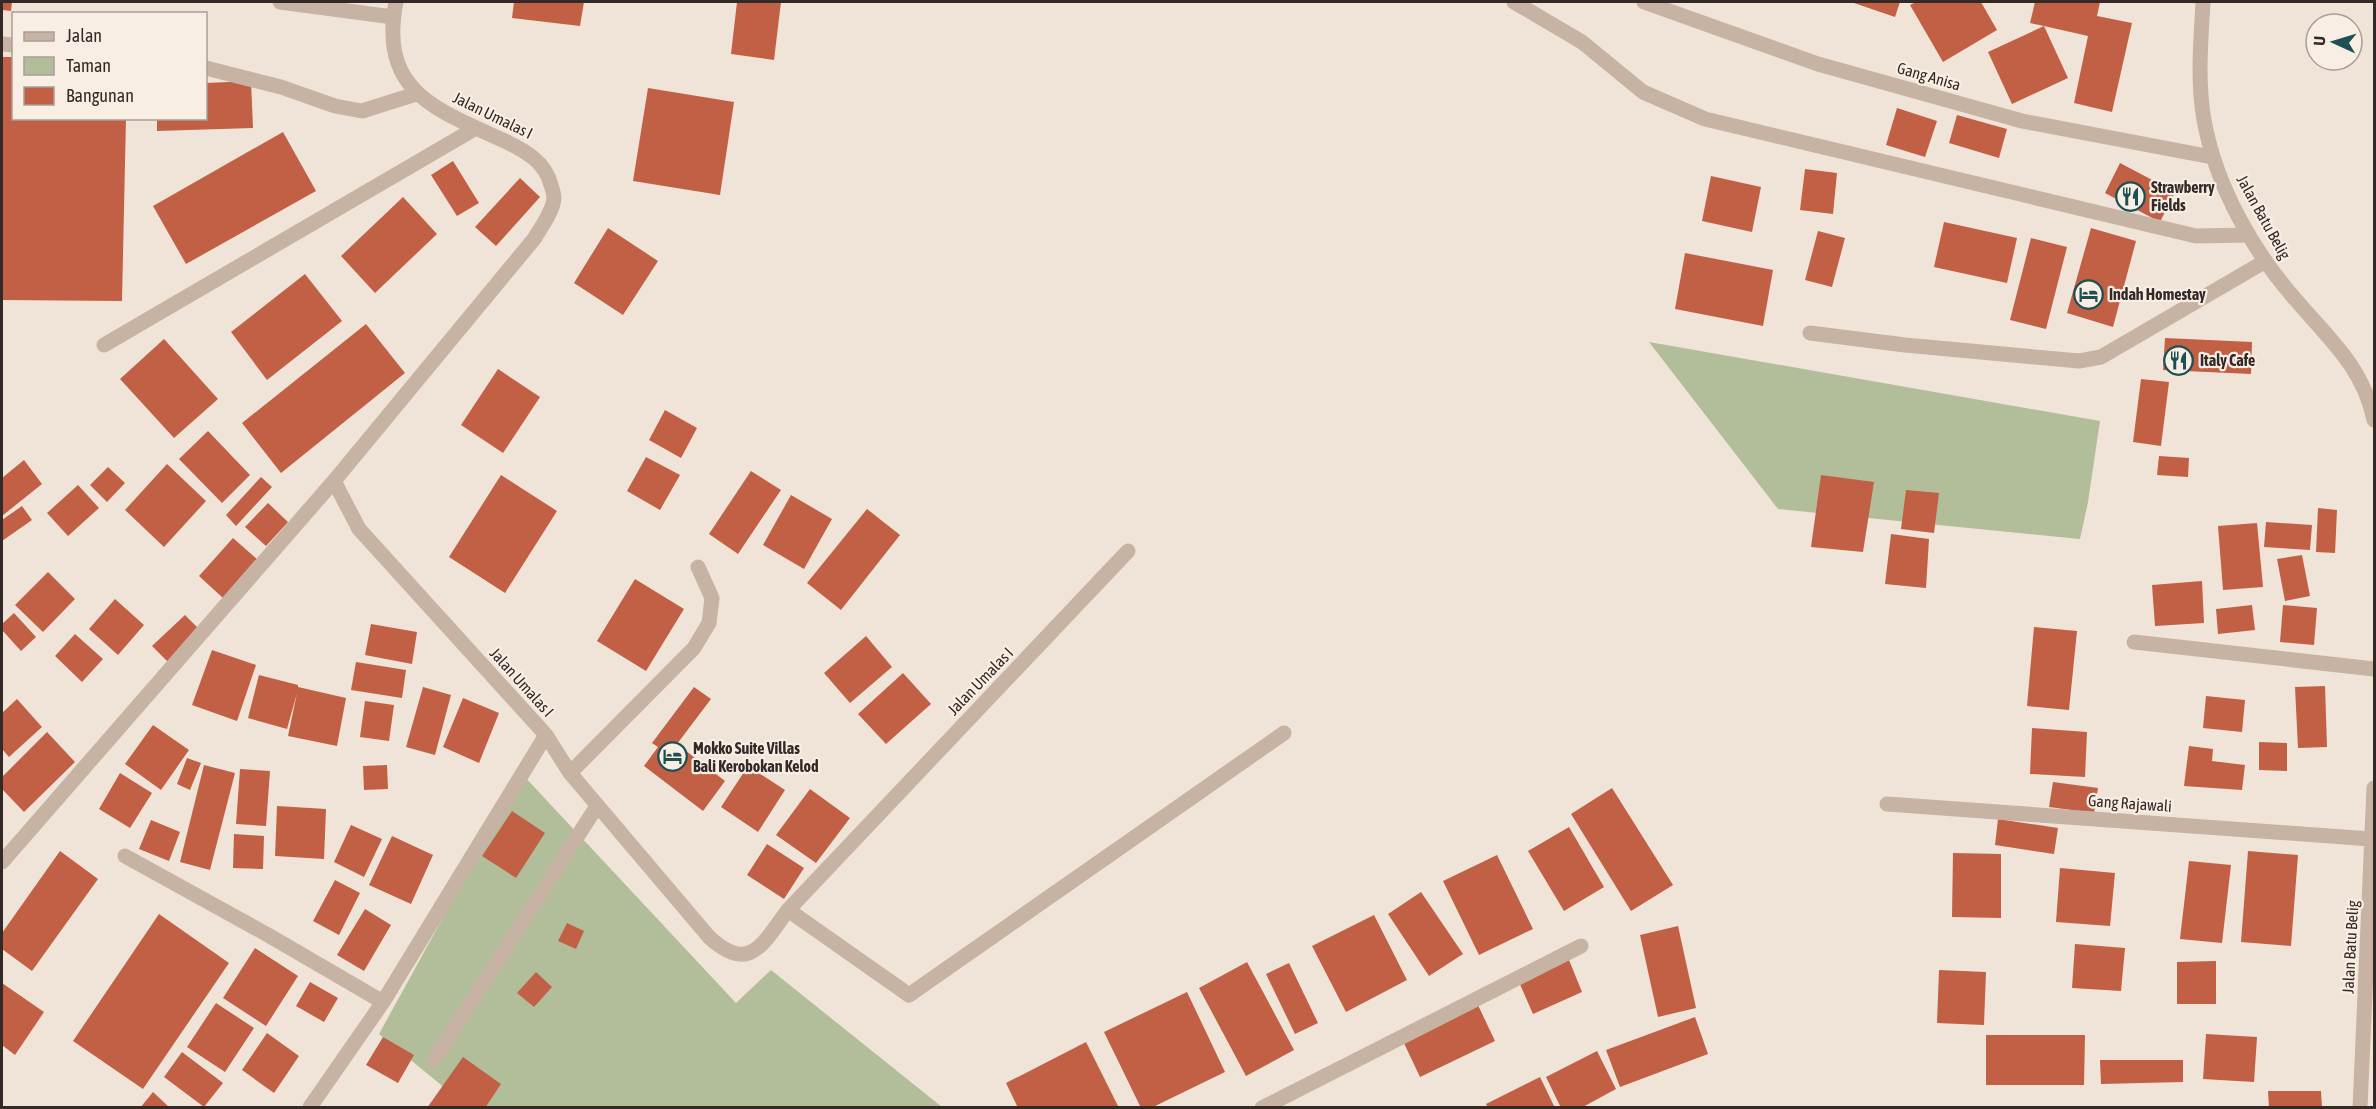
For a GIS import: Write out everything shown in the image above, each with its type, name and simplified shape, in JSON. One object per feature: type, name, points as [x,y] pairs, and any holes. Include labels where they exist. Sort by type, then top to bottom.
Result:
[{"type":"street","points":[[280,2],[394,9]]},
{"type":"street","points":[[1514,2],[1582,42],[1644,92],[1705,119],[2196,236],[2249,235]]},
{"type":"street","name":"Gang Anisa","points":[[1644,2],[1818,64],[2022,121],[2212,157]]},
{"type":"street","name":"Jalan Batu Belig","points":[[2203,2],[2200,76],[2204,118],[2212,157],[2264,262],[2345,354],[2367,395],[2374,420]]},
{"type":"street","name":"Jalan Umalas I","points":[[394,9],[393,44],[397,66],[416,94],[451,116],[530,153],[549,177],[554,197],[547,216],[534,239],[334,481],[360,529],[546,735],[570,773],[597,806],[709,938],[723,950],[737,955],[752,953],[763,943],[788,910],[1128,551]]},
{"type":"street","points":[[207,68],[281,87],[335,106],[362,111],[416,94]]},
{"type":"street","points":[[104,345],[476,128]]},
{"type":"street","points":[[1810,333],[1905,345],[2079,361],[2101,357],[2264,262]]},
{"type":"street","points":[[2357,374],[2374,376]]},
{"type":"street","points":[[2,862],[334,481]]},
{"type":"street","points":[[570,773],[694,648],[709,623],[712,598],[698,567]]},
{"type":"street","points":[[2134,642],[2374,669]]},
{"type":"street","points":[[788,910],[909,995],[1284,733]]},
{"type":"street","points":[[310,1107],[383,1002],[546,735]]},
{"type":"street","name":"Jalan Batu Belig","points":[[2360,1107],[2372,876],[2370,839],[2374,788]]},
{"type":"street","name":"Gang Rajawali","points":[[1887,804],[2370,839]]},
{"type":"street","points":[[433,1061],[597,806]]},
{"type":"street","points":[[125,856],[383,1002]]},
{"type":"street","points":[[1262,1107],[1581,946]]},
{"type":"green space","points":[[1649,342],[2100,421],[2080,539],[1778,509]]},
{"type":"green space","points":[[522,774],[736,1003],[771,970],[942,1107],[468,1107],[379,1034]]},
{"type":"building","points":[[2,2],[12,2],[11,11],[2,10]]},
{"type":"building","points":[[514,2],[584,2],[580,26],[512,18]]},
{"type":"building","points":[[737,2],[781,2],[774,60],[731,54]]},
{"type":"building","points":[[1851,2],[1900,2],[1895,17]]},
{"type":"building","points":[[1916,2],[1981,2],[1997,30],[1943,62],[1910,5]]},
{"type":"building","points":[[2035,2],[2100,2],[2097,16],[2132,23],[2112,112],[2074,103],[2088,36],[2030,23]]},
{"type":"building","points":[[2044,26],[2068,78],[2012,104],[1988,52]]},
{"type":"building","points":[[2,57],[12,57],[12,120],[126,120],[122,301],[2,300]]},
{"type":"building","points":[[251,81],[253,128],[157,131],[157,120],[207,120],[207,83]]},
{"type":"building","points":[[648,88],[734,102],[720,195],[633,181]]},
{"type":"building","points":[[1897,108],[1937,121],[1925,157],[1886,145]]},
{"type":"building","points":[[1957,115],[2007,129],[1999,158],[1949,143]]},
{"type":"building","points":[[283,132],[316,191],[186,264],[153,206]]},
{"type":"building","points":[[453,161],[479,203],[457,216],[431,175]]},
{"type":"building","points":[[2120,163],[2175,192],[2160,222],[2105,193]]},
{"type":"building","points":[[1805,169],[1837,173],[1833,214],[1800,210]]},
{"type":"building","points":[[1711,176],[1761,187],[1752,232],[1702,221]]},
{"type":"building","points":[[520,178],[540,197],[496,246],[475,227]]},
{"type":"building","points":[[403,197],[437,234],[375,293],[341,256]]},
{"type":"building","points":[[1944,222],[2017,238],[2007,283],[1934,267]]},
{"type":"building","points":[[608,228],[658,261],[623,315],[574,283]]},
{"type":"building","points":[[2091,228],[2136,241],[2113,327],[2067,313]]},
{"type":"building","points":[[1818,231],[1845,238],[1832,287],[1805,280]]},
{"type":"building","points":[[2031,238],[2067,247],[2046,329],[2010,320]]},
{"type":"building","points":[[1685,253],[1773,270],[1763,326],[1675,309]]},
{"type":"building","points":[[305,274],[342,321],[267,380],[231,332]]},
{"type":"building","points":[[366,324],[405,373],[281,473],[242,423]]},
{"type":"building","points":[[2165,338],[2252,342],[2251,374],[2163,370]]},
{"type":"building","points":[[164,339],[218,399],[174,438],[120,379]]},
{"type":"building","points":[[498,369],[540,397],[503,453],[461,425]]},
{"type":"building","points":[[2141,379],[2169,382],[2161,446],[2133,442]]},
{"type":"building","points":[[665,410],[697,428],[681,458],[649,440]]},
{"type":"building","points":[[208,431],[250,475],[222,503],[179,459]]},
{"type":"building","points":[[2159,456],[2189,458],[2188,477],[2157,475]]},
{"type":"building","points":[[646,457],[680,475],[660,510],[627,491]]},
{"type":"building","points":[[24,460],[42,484],[2,516],[2,478]]},
{"type":"building","points":[[167,464],[206,501],[164,547],[125,510]]},
{"type":"building","points":[[108,467],[125,483],[107,502],[90,485]]},
{"type":"building","points":[[751,471],[781,490],[738,554],[709,534]]},
{"type":"building","points":[[501,475],[557,511],[505,593],[449,557]]},
{"type":"building","points":[[1821,475],[1874,482],[1863,552],[1811,547]]},
{"type":"building","points":[[261,477],[272,487],[236,526],[226,515]]},
{"type":"building","points":[[78,485],[99,508],[68,536],[47,513]]},
{"type":"building","points":[[1906,490],[1939,493],[1934,533],[1901,529]]},
{"type":"building","points":[[791,495],[832,519],[804,569],[763,545]]},
{"type":"building","points":[[268,503],[288,522],[266,546],[245,527]]},
{"type":"building","points":[[22,506],[32,520],[2,541],[2,520]]},
{"type":"building","points":[[2318,508],[2337,510],[2335,553],[2316,552]]},
{"type":"building","points":[[867,509],[900,535],[841,610],[807,583]]},
{"type":"building","points":[[2266,522],[2312,525],[2310,550],[2264,547]]},
{"type":"building","points":[[2257,523],[2263,587],[2223,590],[2218,526]]},
{"type":"building","points":[[1891,534],[1929,539],[1926,588],[1885,584]]},
{"type":"building","points":[[233,538],[257,559],[223,598],[199,576]]},
{"type":"building","points":[[2302,555],[2310,596],[2285,601],[2277,559]]},
{"type":"building","points":[[48,572],[75,599],[43,632],[15,605]]},
{"type":"building","points":[[635,579],[684,609],[646,671],[597,641]]},
{"type":"building","points":[[2202,581],[2204,623],[2155,626],[2152,585]]},
{"type":"building","points":[[115,599],[144,625],[118,655],[89,629]]},
{"type":"building","points":[[2252,605],[2255,630],[2218,634],[2216,609]]},
{"type":"building","points":[[2283,605],[2317,608],[2314,645],[2280,642]]},
{"type":"building","points":[[14,613],[36,637],[21,651],[2,630],[2,624]]},
{"type":"building","points":[[185,615],[200,630],[168,662],[152,646]]},
{"type":"building","points":[[371,624],[417,632],[412,664],[365,655]]},
{"type":"building","points":[[2034,627],[2077,631],[2069,710],[2027,706]]},
{"type":"building","points":[[75,634],[103,659],[82,682],[55,656]]},
{"type":"building","points":[[866,636],[892,667],[850,703],[824,673]]},
{"type":"building","points":[[212,650],[256,665],[237,721],[192,705]]},
{"type":"building","points":[[356,662],[406,670],[402,698],[351,690]]},
{"type":"building","points":[[903,673],[931,704],[886,744],[858,714]]},
{"type":"building","points":[[259,675],[346,698],[337,746],[288,736],[297,693],[287,729],[248,718]]},
{"type":"building","points":[[2325,686],[2327,747],[2298,748],[2295,687]]},
{"type":"building","points":[[423,687],[451,695],[435,755],[406,747]]},
{"type":"building","name":"Mokko Suite Villas Bali Kerobokan Kelod","points":[[694,687],[711,699],[677,744],[725,781],[703,811],[644,766],[658,747],[652,743]]},
{"type":"building","points":[[2206,696],[2245,700],[2242,732],[2203,728]]},
{"type":"building","points":[[463,698],[499,713],[479,763],[443,747]]},
{"type":"building","points":[[17,699],[42,727],[9,757],[2,749],[2,713]]},
{"type":"building","points":[[365,701],[394,705],[389,741],[360,737]]},
{"type":"building","points":[[153,725],[189,750],[161,790],[125,764]]},
{"type":"building","points":[[2032,728],[2087,732],[2085,777],[2030,774]]},
{"type":"building","points":[[47,732],[75,762],[24,812],[2,789],[2,777]]},
{"type":"building","points":[[2259,742],[2287,743],[2287,771],[2259,770]]},
{"type":"building","points":[[2189,746],[2213,749],[2212,761],[2245,765],[2242,790],[2184,786]]},
{"type":"building","points":[[187,758],[201,763],[190,790],[177,784]]},
{"type":"building","points":[[204,765],[235,773],[210,870],[180,862]]},
{"type":"building","points":[[387,765],[388,789],[364,790],[363,766]]},
{"type":"building","points":[[748,766],[785,790],[758,832],[721,807]]},
{"type":"building","points":[[240,769],[270,771],[266,826],[236,824]]},
{"type":"building","points":[[120,773],[152,793],[130,828],[99,809]]},
{"type":"building","points":[[2053,782],[2098,788],[2094,813],[2049,807]]},
{"type":"building","points":[[1612,788],[1673,885],[1631,911],[1571,814]]},
{"type":"building","points":[[810,789],[850,818],[816,863],[776,835]]},
{"type":"building","points":[[277,806],[326,809],[324,859],[275,856]]},
{"type":"building","points":[[512,811],[545,833],[516,878],[482,856]]},
{"type":"building","points":[[1998,819],[2058,828],[2054,854],[1995,845]]},
{"type":"building","points":[[151,820],[180,832],[169,861],[139,849]]},
{"type":"building","points":[[351,825],[382,839],[364,877],[334,862]]},
{"type":"building","points":[[1569,827],[1604,887],[1564,911],[1528,851]]},
{"type":"building","points":[[234,834],[264,836],[263,869],[233,868]]},
{"type":"building","points":[[392,836],[433,855],[411,904],[369,885]]},
{"type":"building","points":[[767,844],[804,868],[784,899],[747,875]]},
{"type":"building","points":[[60,851],[98,879],[32,971],[2,949],[2,933]]},
{"type":"building","points":[[2248,851],[2298,855],[2291,946],[2241,942]]},
{"type":"building","points":[[1953,853],[2001,854],[2001,918],[1952,917]]},
{"type":"building","points":[[1497,855],[1533,929],[1479,955],[1443,881]]},
{"type":"building","points":[[2189,861],[2231,865],[2222,943],[2180,939]]},
{"type":"building","points":[[2060,868],[2115,873],[2110,926],[2056,922]]},
{"type":"building","points":[[335,880],[360,893],[339,935],[313,921]]},
{"type":"building","points":[[1421,892],[1463,954],[1429,976],[1388,914]]},
{"type":"building","points":[[365,909],[391,925],[364,971],[337,955]]},
{"type":"building","points":[[159,914],[229,963],[143,1089],[73,1041]]},
{"type":"building","points":[[1374,915],[1407,980],[1346,1012],[1312,946]]},
{"type":"building","points":[[567,923],[584,931],[576,949],[558,941]]},
{"type":"building","points":[[1678,926],[1696,1008],[1658,1017],[1640,935]]},
{"type":"building","points":[[2075,944],[2125,948],[2121,991],[2072,988]]},
{"type":"building","points":[[255,948],[298,976],[266,1026],[223,998]]},
{"type":"building","points":[[1569,960],[1582,992],[1533,1014],[1519,982]]},
{"type":"building","points":[[2216,961],[2216,1004],[2177,1004],[2177,962]]},
{"type":"building","points":[[1247,962],[1294,1050],[1246,1076],[1199,988]]},
{"type":"building","points":[[1289,963],[1318,1023],[1295,1034],[1266,974]]},
{"type":"building","points":[[1939,970],[1986,972],[1984,1025],[1937,1023]]},
{"type":"building","points":[[536,972],[552,987],[534,1007],[517,993]]},
{"type":"building","points":[[310,982],[338,998],[324,1022],[296,1006]]},
{"type":"building","points":[[2,983],[44,1012],[15,1055],[2,1045]]},
{"type":"building","points":[[1187,992],[1225,1072],[1151,1108],[1141,1108],[1104,1032]]},
{"type":"building","points":[[216,1003],[254,1028],[225,1072],[187,1047]]},
{"type":"building","points":[[1477,1003],[1495,1041],[1420,1077],[1402,1039]]},
{"type":"building","points":[[1695,1017],[1708,1054],[1620,1087],[1606,1050]]},
{"type":"building","points":[[267,1033],[299,1056],[274,1093],[242,1070]]},
{"type":"building","points":[[2206,1034],[2257,1037],[2254,1082],[2203,1079]]},
{"type":"building","points":[[1986,1035],[2085,1035],[2084,1085],[1986,1085]]},
{"type":"building","points":[[383,1037],[414,1055],[398,1083],[366,1065]]},
{"type":"building","points":[[1086,1042],[1119,1108],[1018,1108],[1006,1083]]},
{"type":"building","points":[[1597,1051],[1616,1089],[1581,1108],[1561,1108],[1546,1077]]},
{"type":"building","points":[[182,1052],[223,1083],[204,1107],[164,1077]]},
{"type":"building","points":[[463,1057],[501,1084],[485,1108],[427,1108]]},
{"type":"building","points":[[2100,1060],[2183,1060],[2183,1082],[2101,1084]]},
{"type":"building","points":[[1540,1077],[1555,1108],[1488,1108],[1486,1104]]},
{"type":"building","points":[[2268,1091],[2321,1091],[2322,1108],[2269,1108]]},
{"type":"building","points":[[153,1092],[170,1108],[140,1108]]},
{"type":"place","name":"Strawberry Fields","points":[[2130,196]]},
{"type":"place","name":"Indah Homestay","points":[[2088,294]]},
{"type":"place","name":"Italy Cafe","points":[[2179,360]]},
{"type":"place","name":"Mokko Suite Villas Bali Kerobokan Kelod","points":[[672,757]]}]
